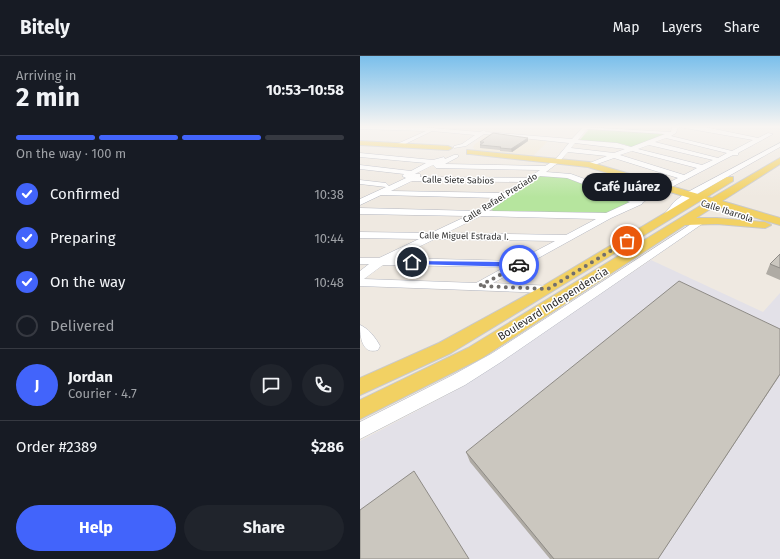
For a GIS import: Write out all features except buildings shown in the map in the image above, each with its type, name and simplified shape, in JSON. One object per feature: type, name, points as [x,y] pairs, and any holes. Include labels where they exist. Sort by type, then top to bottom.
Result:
[{"type":"main road","points":[[448,150],[456,156],[469,150]]},
{"type":"main road","name":"Calle Ibarrola","points":[[474,150],[590,165],[674,192],[754,214],[778,225]]},
{"type":"main road","name":"Boulevard Independencia","points":[[360,387],[445,348],[548,289],[779,150]]},
{"type":"main road","name":"Boulevard Independencia","points":[[699,199],[731,192],[780,160]]},
{"type":"main road","points":[[731,192],[741,204],[754,214]]},
{"type":"main road","name":"Calle Ibarrola","points":[[699,199],[778,225]]},
{"type":"main road","name":"Boulevard Independencia","points":[[360,410],[475,353],[691,222],[699,199]]},
{"type":"main road","points":[[691,222],[742,222],[778,225]]},
{"type":"street","points":[[436,164],[447,150]]},
{"type":"street","name":"Calle Rafael Preciado","points":[[360,276],[380,262],[478,214],[540,174],[567,150]]},
{"type":"street","points":[[575,150],[600,152],[686,178]]},
{"type":"street","points":[[590,165],[629,150]]},
{"type":"street","points":[[639,150],[704,168]]},
{"type":"street","points":[[682,150],[719,160]]},
{"type":"street","points":[[724,150],[737,154]]},
{"type":"street","points":[[479,286],[608,216],[639,202],[719,160],[743,150]]},
{"type":"street","points":[[699,199],[751,157],[767,150]]},
{"type":"street","points":[[360,155],[436,164],[548,168]]},
{"type":"street","points":[[360,202],[436,164],[456,156]]},
{"type":"street","name":"Calle Siete Sabios","points":[[360,167],[411,176],[530,180]]},
{"type":"street","points":[[540,174],[568,176],[639,202]]},
{"type":"street","points":[[360,197],[411,176]]},
{"type":"street","points":[[360,182],[386,185]]},
{"type":"street","points":[[379,193],[507,196]]},
{"type":"street","points":[[360,211],[608,216]]},
{"type":"street","points":[[360,431],[459,380],[496,358],[691,222]]},
{"type":"street","name":"Calle Miguel Estrada I.","points":[[360,235],[567,238]]},
{"type":"street","points":[[360,261],[521,264]]},
{"type":"street","points":[[360,282],[548,289]]},
{"type":"street","points":[[360,330],[373,346]]},
{"type":"shaded area","points":[[480,150],[539,150],[533,156]]},
{"type":"shaded area","points":[[651,260],[763,312],[780,293],[780,559],[360,559],[360,441],[462,387]]},
{"type":"green space","points":[[539,176],[565,177],[632,201],[609,213],[493,211],[491,209]]},
{"type":"way so far","points":[[519,265],[479,286],[548,289],[627,241]]},
{"type":"place","name":"Café Juárez","points":[[627,241]]},
{"type":"route","points":[[412,262],[521,264],[519,265]]}]
